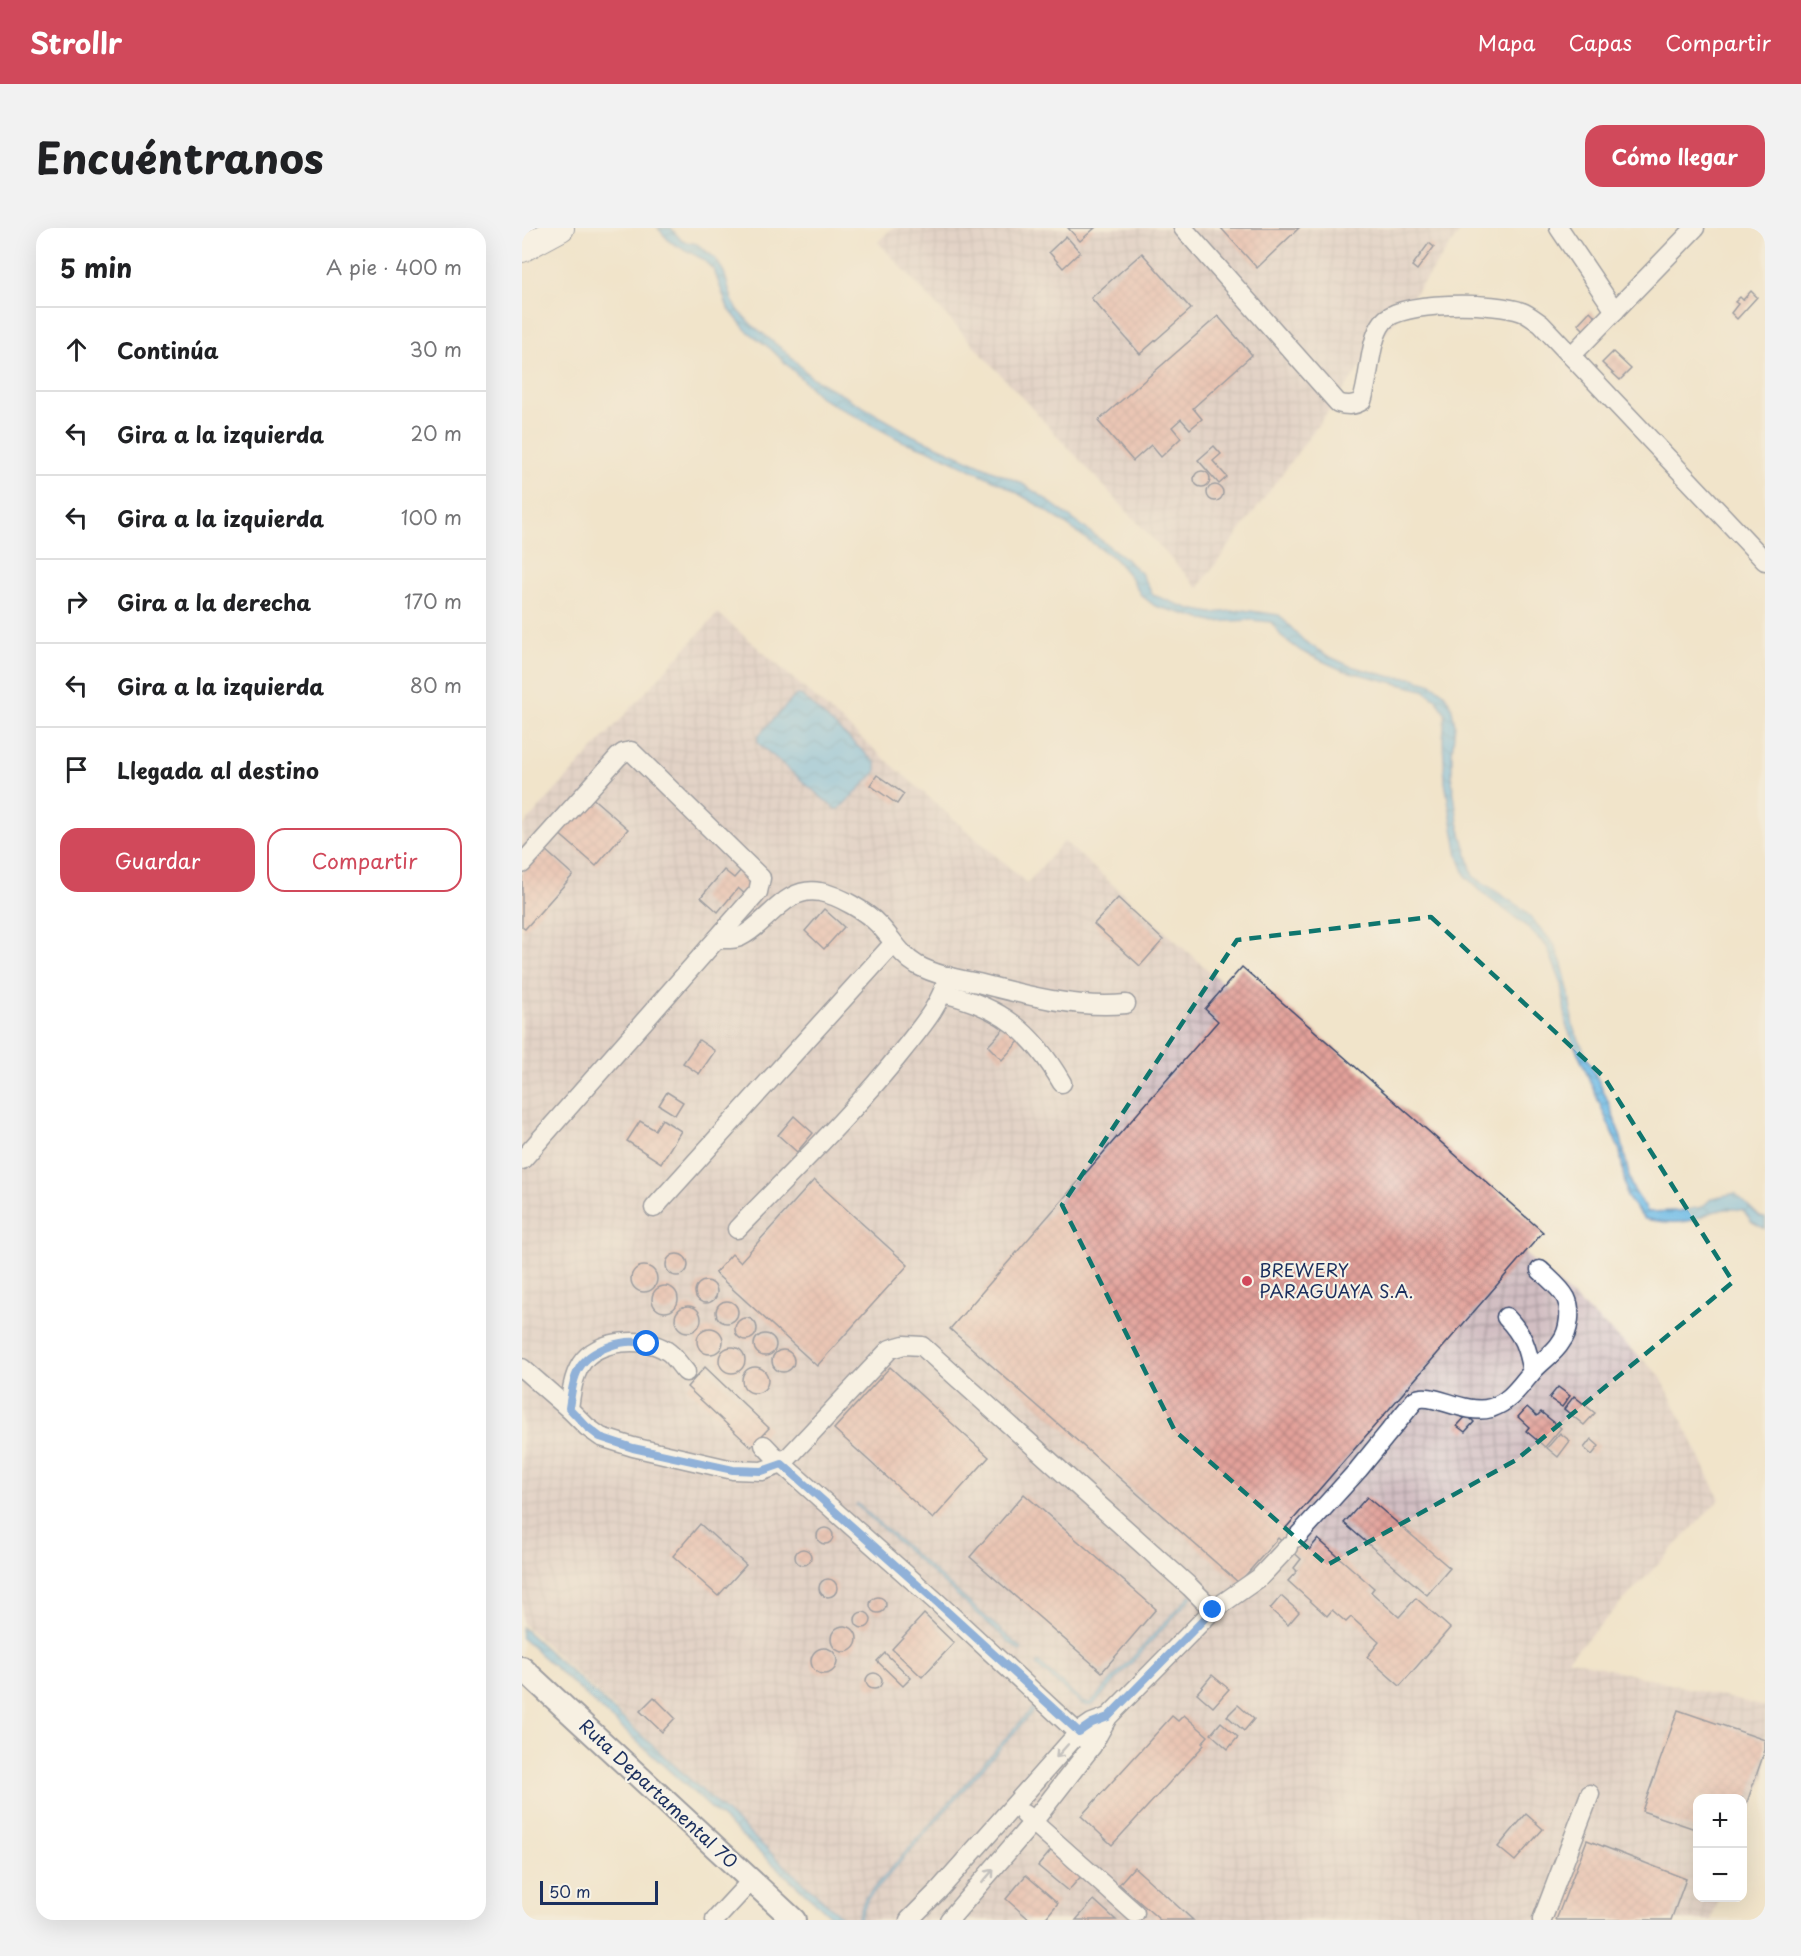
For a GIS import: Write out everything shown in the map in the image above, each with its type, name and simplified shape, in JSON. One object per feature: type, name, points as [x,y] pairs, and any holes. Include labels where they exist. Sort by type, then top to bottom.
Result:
[{"type":"highway","points":[[522,249],[561,228]]},
{"type":"main road","name":"Ruta Departamental 70","points":[[522,1668],[794,1920]]},
{"type":"street","points":[[1183,228],[1338,403],[1346,405],[1362,402],[1368,385],[1374,341],[1378,329],[1385,319],[1395,312],[1453,304],[1507,308],[1522,312],[1541,324],[1765,561]]},
{"type":"street","points":[[1560,228],[1615,311]]},
{"type":"street","points":[[1571,356],[1695,228]]},
{"type":"street","points":[[522,864],[618,757],[631,751],[761,878],[758,892],[522,1160]]},
{"type":"street","points":[[717,939],[741,936],[782,903],[800,892],[812,890],[823,892],[850,903],[879,925],[893,944],[916,964],[946,985],[1003,1015],[1046,1056],[1062,1083]]},
{"type":"street","points":[[654,1208],[893,944]]},
{"type":"street","points":[[946,985],[1107,1006],[1126,1004]]},
{"type":"street","points":[[737,1229],[874,1086],[934,1011],[946,985]]},
{"type":"street","points":[[938,1891],[959,1917],[1092,1746],[1108,1717],[1213,1610],[1259,1578],[1358,1470],[1415,1400],[1425,1396],[1470,1410],[1488,1409],[1511,1398],[1532,1372],[1562,1342],[1566,1331],[1569,1314],[1566,1298],[1540,1270]]},
{"type":"street","points":[[1506,1317],[1518,1329],[1526,1343],[1532,1372]]},
{"type":"street","points":[[569,1408],[575,1375],[583,1361],[594,1352],[616,1343],[634,1340],[667,1351],[686,1372]]},
{"type":"street","points":[[522,1368],[600,1437],[633,1448],[733,1470],[762,1471],[782,1464],[890,1349],[904,1345],[922,1346],[1213,1610]]},
{"type":"street","points":[[764,1445],[782,1464],[939,1604],[1092,1746]]},
{"type":"street","points":[[909,1920],[938,1891],[1079,1732],[1092,1723],[1108,1717]]},
{"type":"street","points":[[1542,1920],[1590,1794]]},
{"type":"street","points":[[1013,1805],[1135,1912]]},
{"type":"street","points":[[715,1920],[752,1880]]},
{"type":"highlighted area","points":[[1431,917],[1604,1077],[1733,1282],[1516,1460],[1327,1565],[1175,1431],[1062,1205],[1237,940]]},
{"type":"shaded area","points":[[892,228],[1463,228],[1198,588],[878,242]]},
{"type":"shaded area","points":[[718,613],[1027,883],[1064,841],[1660,1375],[1720,1499],[1568,1659],[1765,1707],[1765,1774],[1747,1823],[1747,1794],[1693,1794],[1693,1902],[1718,1902],[1711,1920],[843,1920],[522,1623],[522,827]]},
{"type":"water","points":[[658,228],[671,228],[682,241],[697,244],[715,258],[724,272],[733,302],[739,311],[811,377],[912,435],[1021,483],[1043,497],[1121,555],[1141,573],[1153,595],[1190,609],[1212,613],[1243,610],[1279,615],[1304,641],[1328,656],[1350,666],[1432,684],[1444,693],[1451,705],[1455,724],[1452,780],[1458,822],[1473,876],[1524,910],[1554,944],[1562,964],[1569,994],[1573,1027],[1608,1101],[1621,1138],[1631,1186],[1648,1212],[1679,1211],[1702,1207],[1712,1198],[1735,1193],[1760,1217],[1765,1218],[1765,1229],[1752,1222],[1743,1210],[1734,1209],[1719,1210],[1682,1222],[1644,1219],[1627,1197],[1620,1151],[1566,1025],[1562,985],[1547,947],[1524,924],[1486,896],[1466,877],[1458,856],[1445,782],[1443,740],[1445,713],[1437,700],[1423,690],[1342,670],[1301,651],[1282,637],[1271,622],[1251,620],[1212,622],[1155,606],[1141,595],[1131,578],[1115,559],[1041,507],[1004,485],[932,451],[904,442],[821,398],[771,349],[746,330],[728,308],[714,270],[701,258],[670,242]]},
{"type":"water","points":[[796,695],[801,695],[876,763],[876,772],[839,809],[835,809],[758,743],[758,736]]},
{"type":"water","points":[[857,1503],[1022,1649],[1020,1652],[856,1505]]},
{"type":"water","points":[[1191,1594],[1193,1596],[1093,1705],[1081,1704],[1036,1665],[1038,1662],[1083,1702],[1090,1703]]},
{"type":"water","points":[[522,1627],[845,1920],[835,1920],[522,1638]]},
{"type":"water","points":[[1033,1707],[1036,1708],[868,1899],[859,1920],[856,1920],[865,1898]]},
{"type":"building","points":[[1068,228],[1095,228],[1080,241]]},
{"type":"building","points":[[1221,228],[1299,228],[1257,268]]},
{"type":"building","points":[[1066,236],[1080,252],[1063,268],[1049,252]]},
{"type":"building","points":[[1429,243],[1434,247],[1417,270],[1412,266]]},
{"type":"building","points":[[1142,253],[1191,309],[1140,354],[1091,298]]},
{"type":"building","points":[[1751,291],[1757,297],[1737,319],[1731,313],[1738,304],[1735,302],[1740,297],[1743,300]]},
{"type":"building","points":[[1590,311],[1596,317],[1584,330],[1578,324]]},
{"type":"building","points":[[1218,316],[1252,355],[1193,408],[1202,419],[1190,429],[1181,419],[1172,427],[1181,438],[1161,457],[1151,445],[1133,461],[1098,421]]},
{"type":"building","points":[[1613,352],[1631,369],[1620,380],[1602,363]]},
{"type":"building","points":[[1214,446],[1221,454],[1213,461],[1227,477],[1219,484],[1198,460]]},
{"type":"building","points":[[1202,471],[1210,479],[1202,487],[1194,479]]},
{"type":"building","points":[[1215,485],[1223,493],[1215,501],[1207,493]]},
{"type":"building","points":[[877,775],[904,794],[897,804],[870,785]]},
{"type":"building","points":[[589,795],[628,829],[596,866],[557,832]]},
{"type":"building","points":[[544,849],[573,875],[525,929],[522,927],[522,874]]},
{"type":"building","points":[[724,870],[734,878],[741,870],[757,884],[747,896],[738,888],[718,912],[701,897]]},
{"type":"building","points":[[1118,898],[1163,940],[1140,966],[1094,924]]},
{"type":"building","points":[[824,909],[844,927],[824,949],[805,931]]},
{"type":"building","name":"BREWERY PARAGUAYA S.A.","points":[[1242,967],[1543,1232],[1285,1529],[1309,1550],[1318,1539],[1374,1588],[1371,1592],[1399,1617],[1416,1598],[1450,1628],[1400,1686],[1367,1657],[1379,1642],[1351,1617],[1346,1622],[1332,1610],[1327,1616],[1288,1581],[1297,1571],[1294,1568],[1301,1559],[1278,1538],[1239,1583],[950,1329],[1218,1021],[1205,1009]]},
{"type":"building","points":[[1008,1024],[1022,1038],[1002,1060],[988,1046]]},
{"type":"building","points":[[699,1040],[715,1051],[699,1074],[683,1063]]},
{"type":"building","points":[[667,1092],[683,1102],[675,1115],[659,1105]]},
{"type":"building","points":[[794,1116],[813,1133],[797,1152],[778,1135]]},
{"type":"building","points":[[662,1119],[681,1131],[661,1163],[627,1141],[640,1121],[655,1130]]},
{"type":"building","points":[[814,1180],[908,1265],[817,1366],[715,1273],[732,1254],[740,1262]]},
{"type":"building","points":[[677,1254],[685,1257],[688,1265],[685,1273],[677,1276],[669,1273],[666,1265],[669,1257]]},
{"type":"building","points":[[644,1266],[653,1270],[657,1279],[653,1288],[644,1292],[635,1288],[631,1279],[635,1270]]},
{"type":"building","points":[[706,1281],[714,1284],[717,1292],[714,1300],[706,1303],[698,1300],[695,1292],[698,1284]]},
{"type":"building","points":[[665,1286],[674,1290],[678,1299],[674,1308],[665,1312],[656,1308],[652,1299],[656,1290]]},
{"type":"building","points":[[727,1301],[735,1304],[738,1312],[735,1320],[727,1323],[719,1320],[716,1312],[719,1304]]},
{"type":"building","points":[[688,1306],[697,1310],[701,1319],[697,1328],[688,1332],[679,1328],[675,1319],[679,1310]]},
{"type":"building","points":[[746,1318],[754,1321],[757,1329],[754,1337],[746,1340],[738,1337],[735,1329],[738,1321]]},
{"type":"building","points":[[710,1328],[719,1332],[723,1341],[719,1350],[710,1354],[701,1350],[697,1341],[701,1332]]},
{"type":"building","points":[[765,1334],[773,1337],[776,1345],[773,1353],[765,1356],[757,1353],[754,1345],[757,1337]]},
{"type":"building","points":[[732,1347],[741,1351],[745,1360],[741,1369],[732,1373],[723,1369],[719,1360],[723,1351]]},
{"type":"building","points":[[783,1350],[791,1353],[794,1361],[791,1369],[783,1372],[775,1369],[772,1361],[775,1353]]},
{"type":"building","points":[[705,1367],[769,1428],[751,1447],[687,1387]]},
{"type":"building","points":[[755,1367],[764,1371],[768,1380],[764,1389],[755,1393],[746,1389],[742,1380],[746,1371]]},
{"type":"building","points":[[890,1367],[989,1457],[933,1519],[834,1429]]},
{"type":"building","points":[[1558,1387],[1570,1396],[1562,1407],[1549,1398]]},
{"type":"building","points":[[1574,1396],[1595,1413],[1584,1425],[1564,1409]]},
{"type":"building","points":[[1527,1407],[1537,1416],[1541,1412],[1561,1428],[1545,1447],[1526,1431],[1529,1427],[1518,1417]]},
{"type":"building","points":[[1467,1415],[1474,1422],[1465,1432],[1457,1426]]},
{"type":"building","points":[[1560,1433],[1570,1441],[1558,1457],[1547,1448]]},
{"type":"building","points":[[1591,1439],[1599,1446],[1592,1455],[1584,1448]]},
{"type":"building","points":[[1024,1494],[1156,1609],[1102,1672],[970,1557]]},
{"type":"building","points":[[1367,1497],[1450,1568],[1427,1595],[1344,1523]]},
{"type":"building","points":[[700,1524],[746,1565],[718,1596],[673,1556]]},
{"type":"building","points":[[822,1528],[828,1528],[833,1536],[831,1542],[822,1544],[817,1539],[817,1533]]},
{"type":"building","points":[[800,1549],[806,1549],[811,1557],[809,1563],[800,1565],[795,1560],[795,1554]]},
{"type":"building","points":[[828,1579],[834,1582],[837,1588],[834,1594],[828,1597],[822,1594],[819,1588],[822,1582]]},
{"type":"building","points":[[1281,1596],[1299,1612],[1288,1625],[1270,1609]]},
{"type":"building","points":[[875,1597],[881,1597],[886,1605],[884,1611],[875,1613],[870,1608],[870,1602]]},
{"type":"building","points":[[860,1612],[866,1612],[871,1620],[869,1626],[860,1628],[855,1623],[855,1617]]},
{"type":"building","points":[[924,1614],[954,1643],[922,1677],[892,1649]]},
{"type":"building","points":[[844,1626],[853,1630],[857,1639],[853,1648],[844,1652],[835,1648],[831,1639],[835,1630]]},
{"type":"building","points":[[824,1648],[833,1652],[837,1661],[833,1670],[824,1674],[815,1670],[811,1661],[815,1652]]},
{"type":"building","points":[[885,1653],[911,1678],[903,1686],[877,1661]]},
{"type":"building","points":[[871,1673],[877,1673],[882,1681],[880,1687],[871,1689],[866,1684],[866,1678]]},
{"type":"building","points":[[1212,1675],[1229,1689],[1213,1707],[1197,1693]]},
{"type":"building","points":[[654,1697],[675,1718],[662,1732],[640,1711]]},
{"type":"building","points":[[1238,1705],[1254,1719],[1244,1731],[1227,1716]]},
{"type":"building","points":[[1678,1710],[1765,1740],[1765,1750],[1747,1802],[1747,1794],[1693,1794],[1693,1828],[1642,1811]]},
{"type":"building","points":[[1184,1715],[1208,1736],[1202,1743],[1204,1745],[1112,1845],[1081,1816],[1172,1716],[1178,1721]]},
{"type":"building","points":[[1221,1722],[1238,1737],[1228,1749],[1211,1734]]},
{"type":"building","points":[[1526,1814],[1543,1829],[1515,1861],[1498,1847]]},
{"type":"building","points":[[1587,1840],[1686,1879],[1671,1920],[1556,1920]]},
{"type":"building","points":[[1054,1847],[1084,1873],[1068,1891],[1038,1866]]},
{"type":"building","points":[[1134,1867],[1193,1920],[1160,1920],[1119,1884]]},
{"type":"building","points":[[1026,1875],[1058,1903],[1044,1920],[1030,1920],[1006,1899]]},
{"type":"building","points":[[1094,1900],[1116,1920],[1076,1920]]},
{"type":"place","name":"BREWERY PARAGUAYA S.A.","points":[[1247,1281]]},
{"type":"route","points":[[647,1344],[634,1340],[616,1343],[594,1352],[583,1361],[575,1375],[569,1408],[587,1427],[600,1437],[633,1448],[733,1470],[762,1471],[782,1464],[1079,1732],[1092,1723],[1108,1717],[1213,1610]]}]
